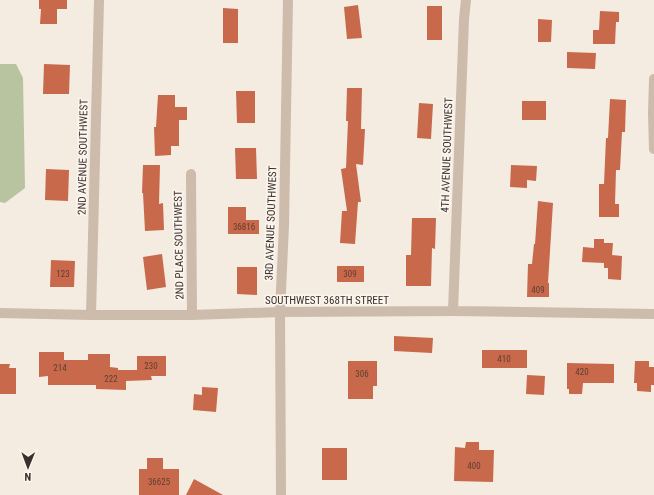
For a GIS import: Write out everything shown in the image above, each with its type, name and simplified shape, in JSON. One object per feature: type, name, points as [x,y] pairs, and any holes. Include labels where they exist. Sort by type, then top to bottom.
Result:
[{"type":"street","name":"2ND AVENUE SOUTHWEST","points":[[91,315],[100,0]]},
{"type":"street","name":"3RD AVENUE SOUTHWEST","points":[[281,495],[280,312],[284,217],[288,0]]},
{"type":"street","name":"4TH AVENUE SOUTHWEST","points":[[454,311],[464,19],[466,0]]},
{"type":"street","points":[[654,79],[652,112],[654,149]]},
{"type":"street","name":"2ND PLACE SOUTHWEST","points":[[191,174],[192,315]]},
{"type":"street","name":"SOUTHWEST 368TH STREET","points":[[0,312],[91,315],[454,311],[654,314]]},
{"type":"green space","points":[[0,64],[16,64],[23,78],[25,188],[5,203],[0,202]]},
{"type":"building","points":[[39,0],[67,0],[67,9],[57,9],[57,24],[40,24],[41,9],[39,9]]},
{"type":"building","points":[[358,5],[362,38],[347,39],[344,7]]},
{"type":"building","points":[[427,6],[442,6],[442,40],[427,40]]},
{"type":"building","points":[[223,8],[238,9],[238,43],[223,43]]},
{"type":"building","points":[[600,11],[619,12],[619,22],[616,22],[615,44],[593,44],[593,30],[599,30]]},
{"type":"building","points":[[538,19],[552,20],[551,42],[538,42]]},
{"type":"building","points":[[567,52],[596,53],[595,69],[567,68]]},
{"type":"building","points":[[44,64],[70,65],[69,94],[43,94]]},
{"type":"building","points":[[347,88],[362,88],[361,129],[365,129],[363,165],[356,164],[361,202],[358,202],[355,244],[340,243],[342,211],[347,211],[341,169],[346,168],[348,121],[346,121]]},
{"type":"building","points":[[236,91],[255,91],[255,123],[237,123]]},
{"type":"building","points":[[158,95],[175,95],[175,107],[187,107],[187,120],[179,120],[179,146],[171,146],[171,155],[155,156],[154,127],[156,127]]},
{"type":"building","points":[[610,99],[626,100],[625,132],[622,132],[620,170],[616,170],[615,204],[619,204],[619,217],[599,217],[599,184],[604,184],[606,138],[608,138]]},
{"type":"building","points":[[522,101],[546,101],[546,120],[522,120]]},
{"type":"building","points":[[419,103],[433,104],[431,139],[417,138]]},
{"type":"building","points":[[235,148],[256,148],[257,179],[236,179]]},
{"type":"building","points":[[143,165],[160,165],[159,204],[163,203],[164,230],[145,231],[142,193]]},
{"type":"building","points":[[511,165],[537,166],[536,181],[527,180],[527,188],[510,187]]},
{"type":"building","points":[[46,169],[69,170],[68,201],[45,200]]},
{"type":"building","points":[[538,201],[553,203],[548,283],[549,297],[527,297],[528,264],[532,264]]},
{"type":"building","points":[[228,207],[246,207],[246,220],[259,220],[259,234],[228,234]]},
{"type":"building","points":[[412,218],[436,218],[435,249],[432,248],[431,286],[406,286],[406,255],[411,255]]},
{"type":"building","points":[[594,239],[604,239],[604,243],[613,243],[612,255],[622,256],[621,280],[608,279],[608,268],[604,268],[604,263],[582,262],[583,247],[594,248]]},
{"type":"building","points":[[162,254],[166,287],[147,290],[143,257]]},
{"type":"building","points":[[51,260],[75,261],[74,287],[50,287]]},
{"type":"building","points":[[337,266],[364,266],[364,282],[337,282]]},
{"type":"building","points":[[237,267],[257,267],[257,295],[237,294]]},
{"type":"building","points":[[394,336],[433,338],[432,353],[394,351]]},
{"type":"building","points":[[482,350],[527,350],[527,368],[482,368]]},
{"type":"building","points":[[39,352],[64,352],[64,360],[88,360],[88,354],[110,354],[110,367],[118,368],[118,370],[137,370],[137,356],[166,356],[166,376],[151,376],[152,380],[126,381],[126,390],[96,389],[96,385],[48,385],[48,376],[39,377]]},
{"type":"building","points":[[348,361],[377,361],[377,386],[373,386],[373,399],[348,399]]},
{"type":"building","points":[[635,361],[649,361],[649,367],[654,367],[654,385],[651,385],[651,392],[637,391],[637,383],[634,383]]},
{"type":"building","points":[[567,363],[614,364],[614,383],[583,383],[582,394],[569,394],[569,389],[567,389]]},
{"type":"building","points":[[0,364],[10,364],[9,368],[16,368],[16,394],[0,394]]},
{"type":"building","points":[[527,375],[545,376],[544,395],[526,394]]},
{"type":"building","points":[[202,387],[218,388],[216,412],[193,410],[194,394],[202,395]]},
{"type":"building","points":[[466,442],[479,442],[479,450],[494,450],[493,482],[454,481],[455,447],[465,448]]},
{"type":"building","points":[[322,448],[347,448],[347,480],[322,480]]},
{"type":"building","points":[[147,458],[163,458],[163,469],[179,469],[179,495],[139,495],[139,469],[147,469]]},
{"type":"building","points":[[194,479],[223,495],[186,495]]}]
